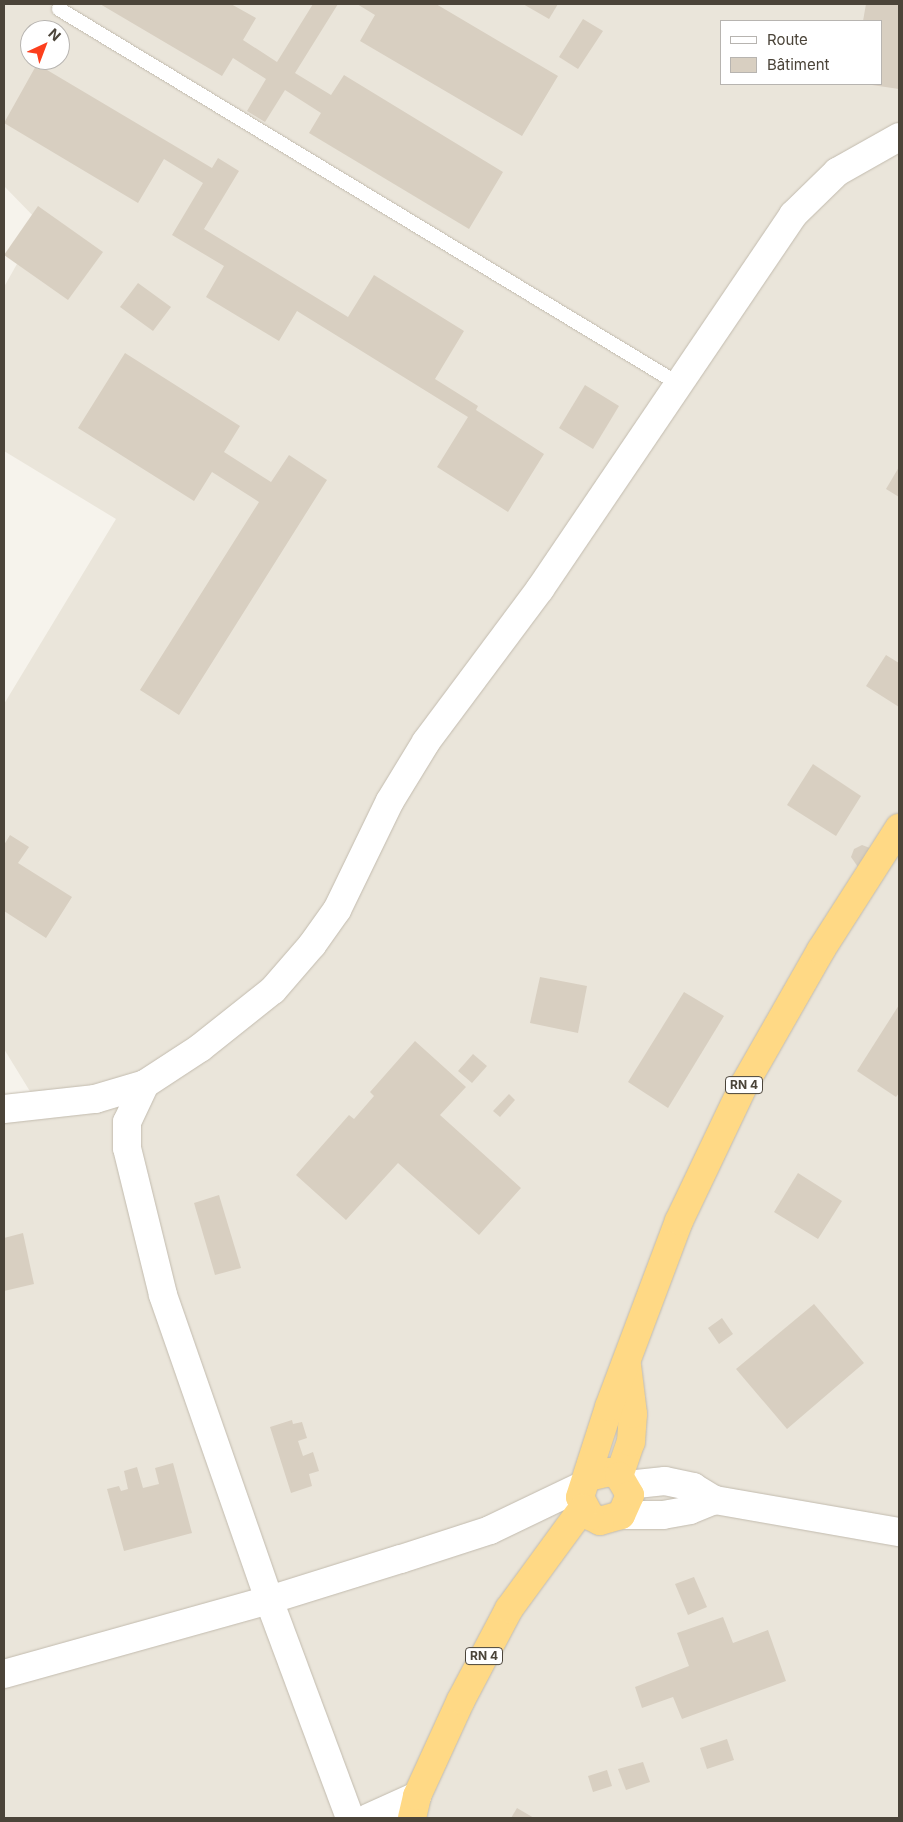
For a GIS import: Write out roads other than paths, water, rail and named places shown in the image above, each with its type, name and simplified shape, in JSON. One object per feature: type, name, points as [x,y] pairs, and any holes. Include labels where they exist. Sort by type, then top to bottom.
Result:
[{"type":"highway","name":"RN 4","points":[[414,1807],[461,1700],[509,1609],[584,1490],[627,1361],[679,1221],[744,1085],[821,950],[899,828]]},
{"type":"highway","name":"RN 4","points":[[621,1515],[630,1495],[623,1480],[631,1442],[633,1414],[627,1361]]},
{"type":"highway","points":[[621,1515],[600,1521],[590,1516],[584,1490],[609,1472],[623,1480]]},
{"type":"street","points":[[4,1109],[96,1099],[145,1084],[200,1048],[273,990],[312,945],[337,910],[390,801],[426,742],[540,589],[677,383],[793,215],[837,172],[899,137]]},
{"type":"street","points":[[145,1084],[127,1122],[130,1168],[163,1295],[269,1600],[350,1818]]},
{"type":"street","points":[[96,1099],[127,1122]]},
{"type":"street","points":[[623,1480],[665,1481],[693,1487],[714,1500],[899,1532]]},
{"type":"street","points":[[4,1674],[269,1600],[490,1530],[584,1490]]},
{"type":"street","points":[[621,1515],[663,1515],[690,1510],[714,1500]]},
{"type":"street","points":[[368,1818],[414,1807]]},
{"type":"lane","points":[[59,9],[677,383]]}]
